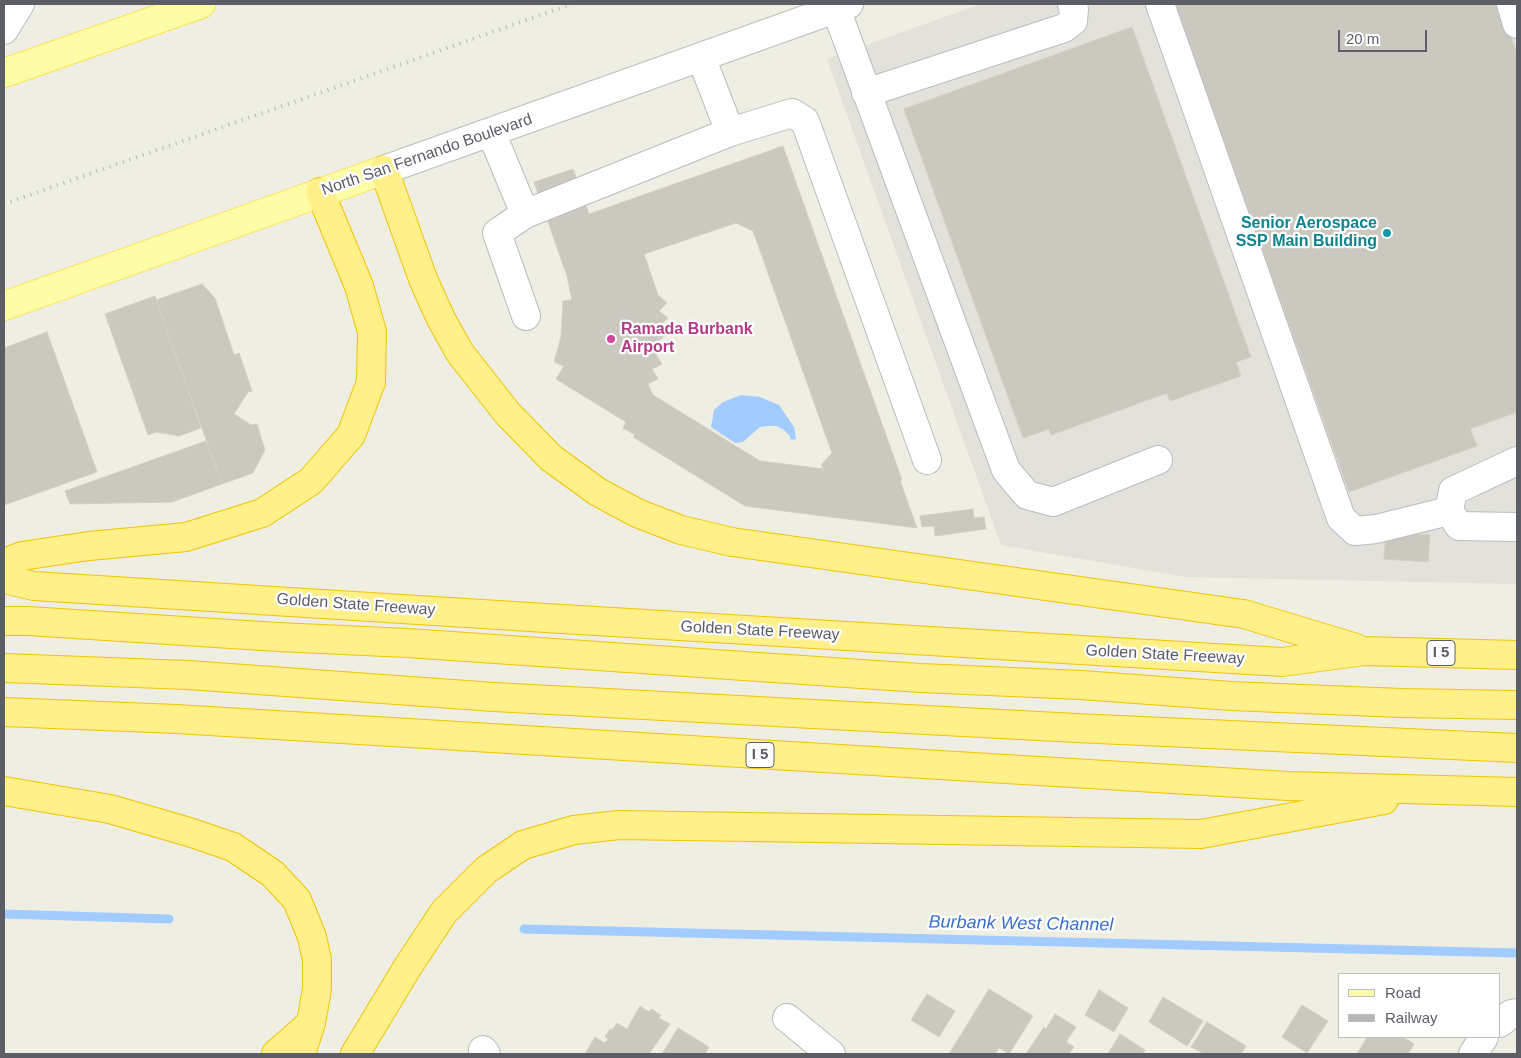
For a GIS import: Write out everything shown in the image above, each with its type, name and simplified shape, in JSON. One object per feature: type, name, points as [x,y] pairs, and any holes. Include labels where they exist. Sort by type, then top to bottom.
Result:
[{"type":"highway","points":[[384,170],[423,279],[441,319],[460,353],[508,414],[551,458],[598,492],[637,513],[681,530],[732,542],[1244,614],[1364,651]]},
{"type":"highway","points":[[4,563],[22,556],[89,546],[186,536],[262,513],[311,481],[352,435],[371,382],[372,332],[359,286],[320,192]]},
{"type":"highway","name":"Golden State Freeway","points":[[4,579],[34,586],[1282,662],[1364,651],[1517,655]]},
{"type":"highway","points":[[4,621],[57,622],[278,637],[407,643],[910,677],[1081,685],[1231,696],[1401,703],[1517,705]]},
{"type":"highway","points":[[4,668],[188,675],[504,698],[1517,748]]},
{"type":"highway","name":"I 5","points":[[4,712],[176,719],[1278,786],[1517,792]]},
{"type":"highway","points":[[355,1054],[407,968],[444,912],[486,870],[523,845],[574,830],[619,825],[1201,834],[1439,790]]},
{"type":"highway","points":[[4,791],[110,809],[189,832],[233,848],[273,874],[297,900],[312,937],[317,960],[317,989],[311,1023],[301,1054]]},
{"type":"highway","points":[[276,1054],[311,1023]]},
{"type":"main road","points":[[4,73],[201,4]]},
{"type":"main road","name":"North San Fernando Boulevard","points":[[4,306],[384,170]]},
{"type":"street","points":[[866,93],[1064,28],[1073,22],[1074,8],[1072,4]]},
{"type":"street","points":[[1160,4],[1341,518],[1355,531],[1376,529],[1449,511]]},
{"type":"street","points":[[1510,4],[1517,24]]},
{"type":"street","points":[[843,6],[866,93],[1006,470],[1026,495],[1053,502],[1158,460]]},
{"type":"street","name":"North San Fernando Boulevard","points":[[384,170],[843,6]]},
{"type":"street","points":[[701,57],[730,132]]},
{"type":"street","points":[[526,316],[497,233],[525,214],[730,132],[792,113],[805,121],[927,460]]},
{"type":"street","points":[[491,132],[525,214]]},
{"type":"street","points":[[1517,461],[1453,491],[1449,511],[1459,526],[1517,527]]},
{"type":"street","points":[[1501,1022],[1511,1014],[1517,1013]]},
{"type":"street","points":[[787,1018],[831,1054]]},
{"type":"street","points":[[1473,1054],[1483,1038]]},
{"type":"shaded area","points":[[981,4],[1517,4],[1517,584],[1186,577],[1001,545],[827,59]]},
{"type":"water","points":[[741,395],[760,397],[779,405],[794,427],[796,439],[791,440],[784,430],[777,426],[768,426],[760,427],[743,442],[735,443],[711,427],[714,410],[723,402]]},
{"type":"building","name":"Senior Aerospace SSP Main Building","points":[[1175,4],[1499,4],[1517,54],[1517,412],[1470,429],[1477,446],[1349,492]]},
{"type":"building","points":[[1132,27],[1251,357],[1236,362],[1241,376],[1170,401],[1167,393],[1051,435],[1049,429],[1023,438],[904,109]]},
{"type":"building","name":"Ramada Burbank Airport","points":[[783,146],[902,480],[900,481],[917,528],[745,506],[633,437],[635,435],[623,428],[626,422],[556,379],[564,366],[554,362],[561,337],[563,301],[572,300],[567,276],[534,182],[573,169],[589,214]],"holes":[[[736,223],[753,231],[832,453],[821,465],[824,469],[760,461],[653,395],[648,384],[658,379],[652,369],[662,364],[656,355],[665,349],[658,341],[667,334],[659,326],[668,318],[659,311],[667,303],[658,295],[644,254]]]},
{"type":"building","points":[[202,284],[215,298],[234,355],[239,353],[252,391],[248,392],[234,414],[251,425],[257,424],[265,450],[253,473],[222,484],[156,300]]},
{"type":"building","points":[[155,296],[201,428],[179,436],[156,432],[148,435],[105,314]]},
{"type":"building","points":[[47,332],[97,472],[4,505],[4,348]]},
{"type":"building","points":[[206,441],[222,484],[172,502],[70,504],[65,491]]},
{"type":"building","points":[[973,509],[974,518],[984,517],[986,529],[935,536],[934,526],[922,527],[920,516]]},
{"type":"building","points":[[1386,533],[1430,535],[1428,562],[1384,559]]},
{"type":"building","points":[[989,989],[1033,1016],[1009,1054],[999,1048],[995,1054],[949,1054]]},
{"type":"building","points":[[1099,990],[1128,1008],[1114,1032],[1085,1015]]},
{"type":"building","points":[[927,994],[955,1011],[939,1037],[911,1020]]},
{"type":"building","points":[[1163,997],[1203,1021],[1187,1046],[1149,1022]]},
{"type":"building","points":[[1302,1005],[1328,1021],[1307,1053],[1282,1037]]},
{"type":"building","points":[[640,1006],[649,1012],[651,1009],[661,1015],[659,1018],[670,1024],[649,1054],[585,1054],[595,1037],[605,1043],[608,1039],[605,1037],[617,1023],[627,1029]]},
{"type":"building","points":[[1055,1014],[1076,1027],[1066,1042],[1074,1047],[1069,1054],[1026,1054],[1044,1027],[1046,1029]]},
{"type":"building","points":[[1207,1022],[1246,1046],[1241,1054],[1204,1054],[1191,1047]]},
{"type":"building","points":[[678,1028],[709,1047],[705,1054],[662,1054]]},
{"type":"building","points":[[1120,1034],[1145,1050],[1143,1054],[1108,1054]]},
{"type":"building","points":[[1366,1038],[1405,1038],[1414,1044],[1408,1054],[1357,1054]]},
{"type":"waterway","name":"Burbank West Channel","points":[[4,914],[169,919]]},
{"type":"waterway","name":"Burbank West Channel","points":[[524,929],[1517,953]]},
{"type":"railway","points":[[4,204],[572,4]]},
{"type":"place","name":"Senior Aerospace SSP Main Building","points":[[1387,233]]},
{"type":"place","name":"Ramada Burbank Airport","points":[[611,339]]}]
